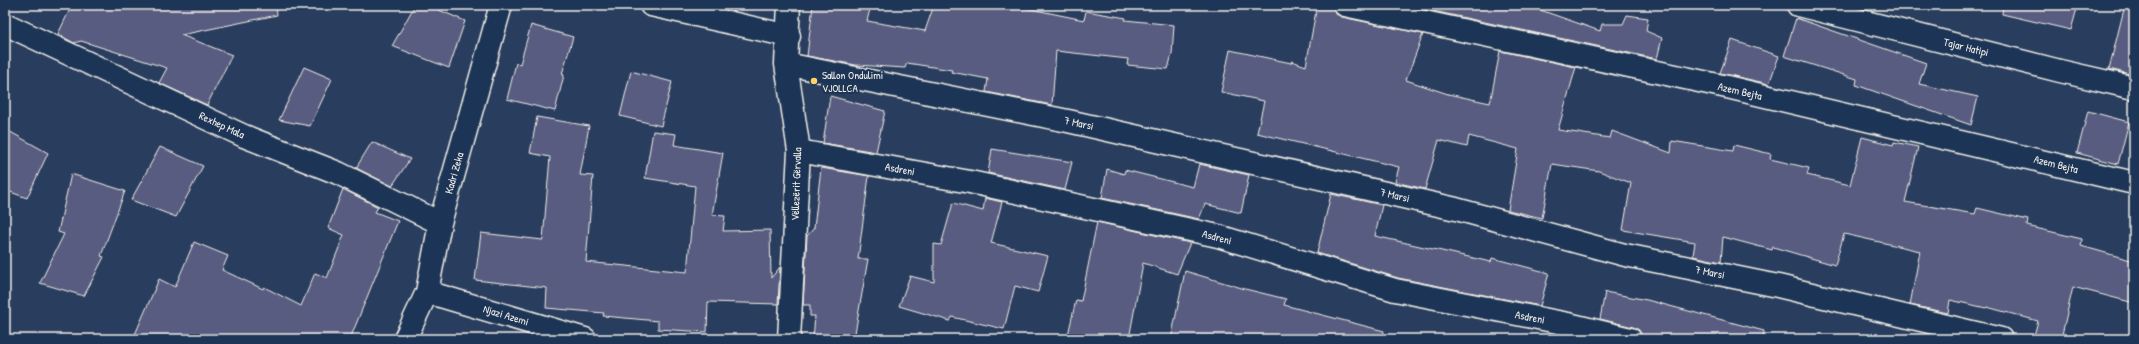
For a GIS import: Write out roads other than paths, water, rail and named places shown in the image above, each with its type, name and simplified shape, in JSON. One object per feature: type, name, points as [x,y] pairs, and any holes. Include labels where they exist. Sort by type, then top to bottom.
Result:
[{"type":"street","name":"Kadri Zeka","points":[[405,339],[427,292],[440,223],[501,5]]},
{"type":"street","points":[[651,5],[789,36]]},
{"type":"street","name":"Vëllezërit Gërvalla","points":[[789,5],[789,36],[786,64],[799,151],[789,339]]},
{"type":"street","name":"Azem Bejta","points":[[1346,5],[1735,89],[2134,183]]},
{"type":"street","name":"Tajar Hatipi","points":[[1798,5],[2060,71],[2134,88]]},
{"type":"street","name":"Rexhep Mala","points":[[5,24],[244,136],[338,173],[440,223]]},
{"type":"street","name":"7 Marsi","points":[[786,64],[1068,121],[1456,209],[1625,255],[1778,286],[2001,339]]},
{"type":"street","name":"Asdreni","points":[[799,151],[970,182],[1218,236],[1395,290],[1568,324],[1630,339]]},
{"type":"street","name":"Njazi Azemi","points":[[427,292],[585,339]]},
{"type":"place","name":"Sallon Ondulimi VJOLLCA","points":[[814,81]]}]
